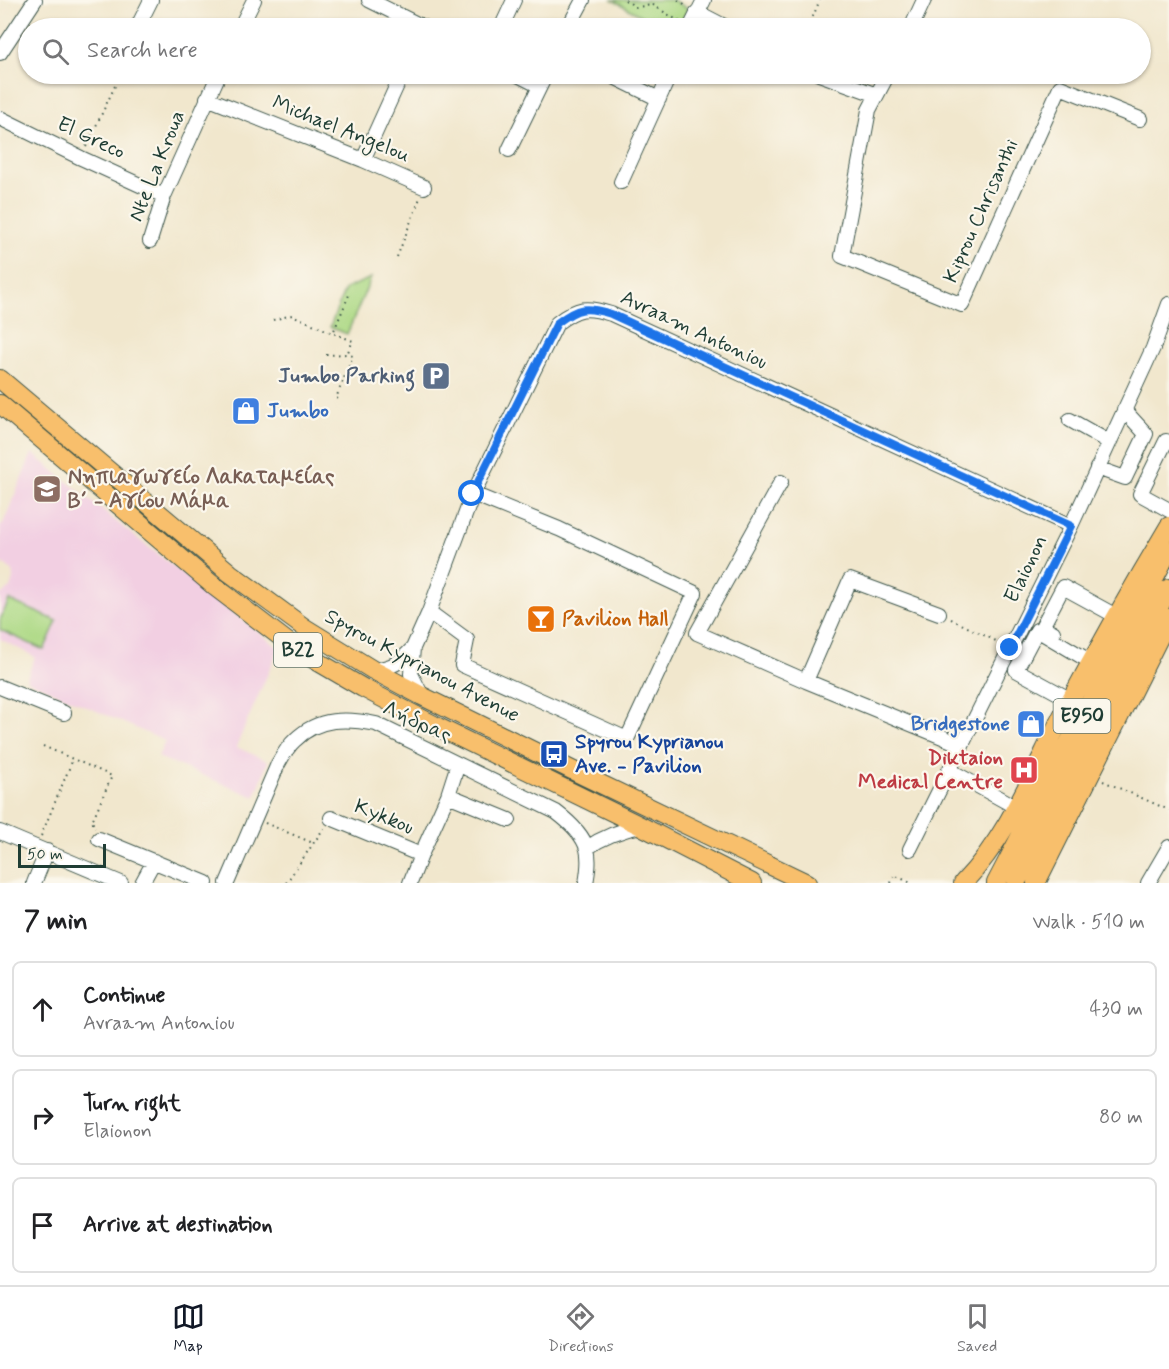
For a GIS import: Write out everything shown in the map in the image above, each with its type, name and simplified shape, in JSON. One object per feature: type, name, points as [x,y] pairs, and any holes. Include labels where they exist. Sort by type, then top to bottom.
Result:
[{"type":"main road","name":"Spyrou Kyprianou Avenue","points":[[0,379],[230,573],[305,628],[373,670],[422,696],[807,883]]},
{"type":"main road","name":"B22","points":[[0,404],[214,586],[298,650],[428,722],[752,883]]},
{"type":"main road","name":"E950","points":[[963,883],[990,850],[1017,807],[1093,658],[1169,526]]},
{"type":"main road","name":"E950","points":[[996,883],[1169,550]]},
{"type":"main road","name":"E950","points":[[1016,883],[1169,588]]},
{"type":"main road","name":"E950","points":[[1036,883],[1169,618]]},
{"type":"street","points":[[28,18],[35,0]]},
{"type":"street","points":[[142,18],[151,0]]},
{"type":"street","points":[[245,18],[254,0]]},
{"type":"street","points":[[369,0],[404,18]]},
{"type":"street","points":[[506,18],[514,0]]},
{"type":"street","points":[[573,18],[583,0]]},
{"type":"street","points":[[916,18],[924,0]]},
{"type":"street","points":[[700,6],[715,18]]},
{"type":"street","points":[[0,53],[18,34]]},
{"type":"street","name":"Nte La Kroua","points":[[150,241],[164,196],[214,84]]},
{"type":"street","points":[[363,160],[397,84]]},
{"type":"street","points":[[509,150],[541,84]]},
{"type":"street","points":[[628,84],[659,99]]},
{"type":"street","points":[[621,182],[666,84]]},
{"type":"street","points":[[847,84],[877,95]]},
{"type":"street","name":"Kiprou Chrisanthi","points":[[883,84],[869,110],[842,256],[962,305],[1060,87],[1140,119]]},
{"type":"street","name":"Michael Angelou","points":[[207,98],[363,160],[424,187]]},
{"type":"street","name":"El Greco","points":[[0,118],[164,196]]},
{"type":"street","name":"Elaionon","points":[[910,849],[1071,526],[1153,348],[1169,304]]},
{"type":"street","name":"Avraam Antoniou","points":[[413,648],[429,612],[472,494],[557,323],[570,313],[586,308],[611,314],[1071,526]]},
{"type":"street","points":[[1097,468],[1125,478],[1146,434],[1124,410]]},
{"type":"street","points":[[1070,420],[1110,442]]},
{"type":"street","points":[[1169,442],[1166,441],[1140,494],[1169,510]]},
{"type":"street","points":[[781,482],[697,633],[962,745]]},
{"type":"street","points":[[429,612],[467,640],[462,665],[627,739],[695,593],[559,529],[472,494]]},
{"type":"street","points":[[806,681],[850,580],[939,613]]},
{"type":"street","points":[[1093,658],[1042,627],[1063,587],[1116,616]]},
{"type":"street","points":[[1071,700],[1017,670],[1037,630],[1093,658]]},
{"type":"street","points":[[373,670],[396,665],[413,648]]},
{"type":"street","points":[[413,648],[411,674],[422,696]]},
{"type":"street","points":[[0,687],[64,713]]},
{"type":"street","name":"Λήδρας","points":[[227,883],[287,749],[295,739],[309,729],[322,723],[338,720],[355,719],[376,724],[556,812],[578,832],[587,848]]},
{"type":"street","points":[[410,883],[448,795],[458,764]]},
{"type":"street","points":[[949,770],[1017,807]]},
{"type":"street","points":[[448,795],[510,820]]},
{"type":"street","name":"Kykkou","points":[[331,818],[421,855]]},
{"type":"street","points":[[586,883],[587,848],[620,830],[641,826]]},
{"type":"street","points":[[0,832],[121,883]]},
{"type":"street","points":[[99,839],[206,883]]},
{"type":"street","points":[[34,883],[42,849]]},
{"type":"street","points":[[1148,883],[1167,855]]},
{"type":"street","points":[[142,883],[154,861]]},
{"type":"path","points":[[624,0],[636,7],[653,5],[674,18]]},
{"type":"path","points":[[812,18],[820,0]]},
{"type":"path","points":[[81,158],[115,84]]},
{"type":"path","points":[[398,257],[424,187]]},
{"type":"path","points":[[333,333],[349,295]]},
{"type":"path","points":[[273,320],[292,315],[353,340],[347,354]]},
{"type":"path","points":[[326,355],[353,356],[336,398],[338,399]]},
{"type":"path","points":[[939,613],[1010,648]]},
{"type":"path","points":[[43,746],[112,776],[92,821],[99,839]]},
{"type":"path","points":[[42,849],[73,759]]},
{"type":"path","points":[[1091,775],[1169,810]]},
{"type":"path","points":[[286,883],[331,818]]},
{"type":"path","points":[[254,819],[313,844]]},
{"type":"path","points":[[891,883],[894,875],[911,883]]},
{"type":"shaded area","points":[[32,453],[134,536],[279,648],[236,747],[268,761],[255,797],[158,757],[165,741],[26,680],[35,657],[0,639],[0,594],[10,588],[13,578],[12,572],[0,562],[0,525],[2,526]]},
{"type":"green space","points":[[613,0],[673,0],[688,9],[684,18],[644,18]]},
{"type":"green space","points":[[371,278],[347,334],[330,327],[345,289]]},
{"type":"green space","points":[[9,600],[57,621],[44,650],[0,630],[0,620]]},
{"type":"place","name":"Jumbo Parking","points":[[436,376]]},
{"type":"place","name":"Jumbo","points":[[246,411]]},
{"type":"place","name":"Νηπιαγωγείο Λακαταμείας Β΄- Αγίου Μάμα","points":[[47,489]]},
{"type":"place","name":"Pavilion Hall","points":[[541,619]]},
{"type":"place","name":"Bridgestone","points":[[1031,724]]},
{"type":"place","name":"Spyrou Kyprianou Ave. - Pavilion","points":[[554,754]]},
{"type":"place","name":"Diktaion Medical Centre","points":[[1024,770]]},
{"type":"route","points":[[472,494],[557,323],[579,309],[596,309],[1071,526],[1010,648]]}]
